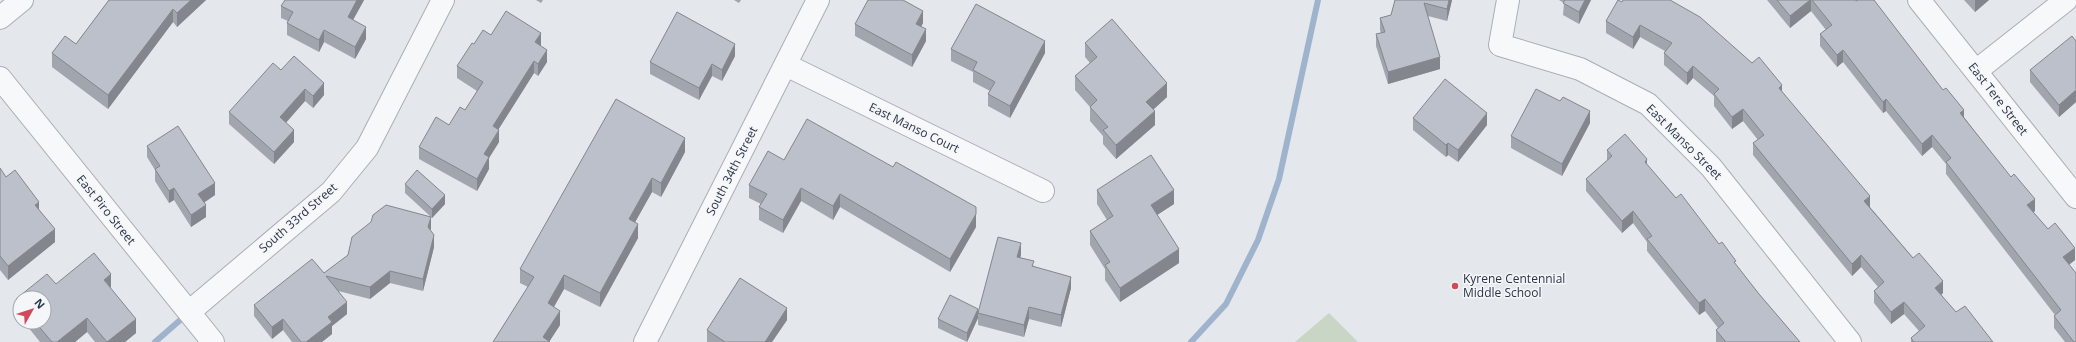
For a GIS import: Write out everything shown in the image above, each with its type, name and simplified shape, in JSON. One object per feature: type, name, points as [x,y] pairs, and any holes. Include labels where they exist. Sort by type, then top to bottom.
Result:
[{"type":"street","points":[[0,18],[22,0]]},
{"type":"street","name":"South 33rd Street","points":[[188,312],[331,192],[367,148],[443,0]]},
{"type":"street","name":"South 34th Street","points":[[645,342],[818,0]]},
{"type":"street","name":"East Manso Street","points":[[1508,0],[1500,45],[1580,69],[1648,104],[1711,167],[1850,342]]},
{"type":"street","name":"East Tere Street","points":[[1919,0],[2076,197]]},
{"type":"street","points":[[1976,71],[2066,0]]},
{"type":"street","name":"East Manso Court","points":[[786,65],[1043,191]]},
{"type":"street","name":"East Piro Street","points":[[0,78],[213,342]]},
{"type":"green space","points":[[1329,313],[1358,342],[1295,342]]},
{"type":"building","points":[[109,0],[191,0],[177,13],[173,9],[108,95],[52,53],[65,36],[76,44]]},
{"type":"building","points":[[285,0],[357,0],[348,17],[366,27],[355,47],[324,30],[319,40],[287,23],[293,12],[281,6]]},
{"type":"building","points":[[868,0],[903,0],[923,11],[916,24],[926,29],[912,55],[855,24]]},
{"type":"building","points":[[1395,0],[1449,0],[1447,9],[1424,3],[1440,57],[1388,72],[1376,34],[1385,32],[1380,18],[1391,15]]},
{"type":"building","points":[[1565,0],[1585,0],[1579,12],[1563,3]]},
{"type":"building","points":[[1618,0],[1622,2],[1623,0],[1670,0],[1700,17],[1752,63],[1759,57],[1782,85],[1779,88],[1870,196],[1864,201],[1913,258],[1919,253],[1943,281],[1935,288],[1956,312],[1965,306],[1993,342],[1914,342],[1911,338],[1925,326],[1904,302],[1891,312],[1874,291],[1884,282],[1861,255],[1852,264],[1753,143],[1764,135],[1743,109],[1732,117],[1714,94],[1719,89],[1693,66],[1687,73],[1664,53],[1672,43],[1640,25],[1633,37],[1606,21]]},
{"type":"building","points":[[1777,0],[1810,0],[1790,16]]},
{"type":"building","points":[[1812,0],[1874,0],[1943,90],[1946,88],[1964,110],[1960,113],[2011,177],[2014,174],[2035,199],[2027,205],[2048,229],[2055,223],[2075,248],[2063,257],[2076,273],[2076,342],[2074,342],[2054,316],[2061,310],[1946,162],[1951,158],[1932,135],[1922,144],[1886,99],[1883,102],[1843,50],[1837,55],[1820,34],[1832,25]]},
{"type":"building","points":[[976,4],[1045,41],[1010,106],[988,94],[995,82],[973,70],[977,62],[951,49]]},
{"type":"building","points":[[506,11],[541,33],[535,42],[547,50],[538,64],[534,61],[493,126],[499,130],[484,154],[489,157],[477,179],[419,147],[436,117],[449,125],[460,107],[465,110],[483,82],[457,66],[472,43],[474,44],[483,30],[491,35]]},
{"type":"building","points":[[677,12],[735,44],[722,70],[712,64],[699,88],[650,62]]},
{"type":"building","points":[[1112,19],[1167,83],[1146,102],[1155,111],[1116,145],[1103,130],[1108,127],[1090,107],[1097,100],[1075,76],[1097,57],[1085,43]]},
{"type":"building","points":[[2072,36],[2076,41],[2076,90],[2059,105],[2030,70]]},
{"type":"building","points":[[294,56],[324,83],[313,96],[305,89],[280,117],[294,130],[274,152],[229,112],[273,63],[281,70]]},
{"type":"building","points":[[1445,79],[1487,113],[1458,150],[1448,143],[1446,145],[1413,118]]},
{"type":"building","points":[[1536,89],[1560,101],[1563,97],[1590,111],[1562,164],[1511,136]]},
{"type":"building","points":[[616,99],[685,138],[661,183],[652,178],[629,219],[638,224],[600,293],[564,275],[548,303],[560,311],[543,337],[550,342],[493,342],[534,277],[520,269]]},
{"type":"building","points":[[807,119],[893,167],[896,162],[976,207],[976,214],[950,259],[840,194],[833,206],[801,188],[783,220],[759,207],[767,194],[749,185],[768,151],[784,160]]},
{"type":"building","points":[[178,126],[215,183],[198,194],[206,205],[191,215],[174,188],[169,191],[155,169],[160,166],[147,146]]},
{"type":"building","points":[[1625,134],[1647,159],[1645,162],[1676,198],[1681,194],[1719,244],[1722,242],[1736,261],[1734,262],[1800,342],[1726,342],[1716,330],[1724,323],[1705,299],[1699,303],[1647,239],[1652,236],[1633,211],[1622,221],[1586,179],[1612,156],[1607,150]]},
{"type":"building","points":[[1151,155],[1174,190],[1151,205],[1179,249],[1120,288],[1105,265],[1110,262],[1090,231],[1113,216],[1097,190]]},
{"type":"building","points":[[0,168],[6,177],[15,170],[39,202],[35,205],[55,229],[8,266],[0,256]]},
{"type":"building","points":[[417,170],[445,195],[432,209],[405,184]]},
{"type":"building","points":[[386,205],[431,217],[428,227],[434,235],[423,279],[390,271],[370,287],[326,276],[347,302],[328,317],[332,322],[306,342],[301,342],[283,319],[272,327],[254,305],[312,259],[324,273],[348,255],[352,237],[371,222],[373,215]]},
{"type":"building","points":[[998,237],[1021,243],[1017,257],[1034,261],[1032,266],[1071,277],[1061,315],[1029,307],[1024,325],[978,313]]},
{"type":"building","points":[[94,253],[111,274],[104,280],[136,319],[107,342],[87,318],[57,342],[52,342],[42,330],[52,330],[52,290],[27,290],[47,274],[56,284]]},
{"type":"building","points":[[740,278],[787,308],[765,342],[725,342],[707,330]]},
{"type":"building","points":[[950,295],[978,309],[967,333],[938,319]]},
{"type":"waterway","points":[[1191,342],[1226,304],[1258,240],[1279,179],[1318,0]]},
{"type":"waterway","points":[[155,342],[186,315]]},
{"type":"place","name":"Kyrene Centennial Middle School","points":[[1455,286]]}]
